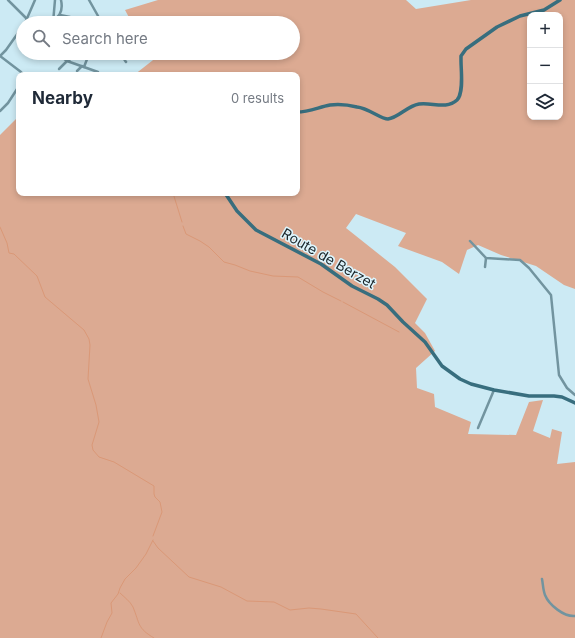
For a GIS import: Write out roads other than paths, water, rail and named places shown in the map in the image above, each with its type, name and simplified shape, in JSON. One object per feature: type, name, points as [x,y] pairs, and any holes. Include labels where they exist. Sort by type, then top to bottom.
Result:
[{"type":"street","points":[[8,0],[24,16]]},
{"type":"street","points":[[28,16],[35,0]]},
{"type":"street","points":[[53,16],[55,0]]},
{"type":"street","points":[[61,0],[62,6],[60,15],[65,16]]},
{"type":"street","points":[[89,0],[98,16]]},
{"type":"street","points":[[300,112],[336,105],[360,107],[374,112],[385,119],[391,118],[413,106],[420,104],[443,106],[451,104],[458,99],[461,93],[461,56],[466,48],[497,27],[520,16],[544,10],[560,0]]},
{"type":"street","points":[[16,36],[0,56],[21,72]]},
{"type":"street","points":[[77,71],[83,66],[86,60]]},
{"type":"street","points":[[59,69],[68,61],[98,72]]},
{"type":"street","points":[[0,111],[8,103],[16,91]]},
{"type":"street","name":"Route de Berzet","points":[[227,196],[237,211],[256,230],[321,264],[352,286],[387,305],[425,342],[442,366],[452,374],[470,384],[494,390],[529,396],[562,397],[575,403]]},
{"type":"street","points":[[470,240],[486,258],[520,260],[529,268],[551,295],[559,375],[567,388],[575,395]]},
{"type":"street","points":[[485,267],[486,258]]},
{"type":"street","points":[[478,428],[494,390]]},
{"type":"street","points":[[542,578],[545,596],[551,604],[569,616],[575,616]]},
{"type":"waterway","points":[[174,196],[182,222]]},
{"type":"waterway","points":[[183,226],[186,234],[209,247],[224,262],[250,271],[273,276],[298,277],[341,301]]},
{"type":"waterway","points":[[0,227],[7,243],[9,253],[14,254],[37,276],[45,297],[84,330],[89,339],[88,379],[96,405],[99,422],[92,445],[93,450],[99,457],[114,462],[154,486],[154,494],[160,502],[162,512],[153,536]]},
{"type":"waterway","points":[[343,302],[399,332]]},
{"type":"waterway","points":[[101,638],[112,613],[111,603],[118,594],[125,579],[136,568],[146,554],[153,540]]},
{"type":"waterway","points":[[153,541],[158,548],[189,577],[221,587],[247,601],[274,602],[290,610],[309,608],[356,614],[378,638]]},
{"type":"waterway","points":[[120,593],[132,605],[138,622],[142,628],[154,638]]}]
